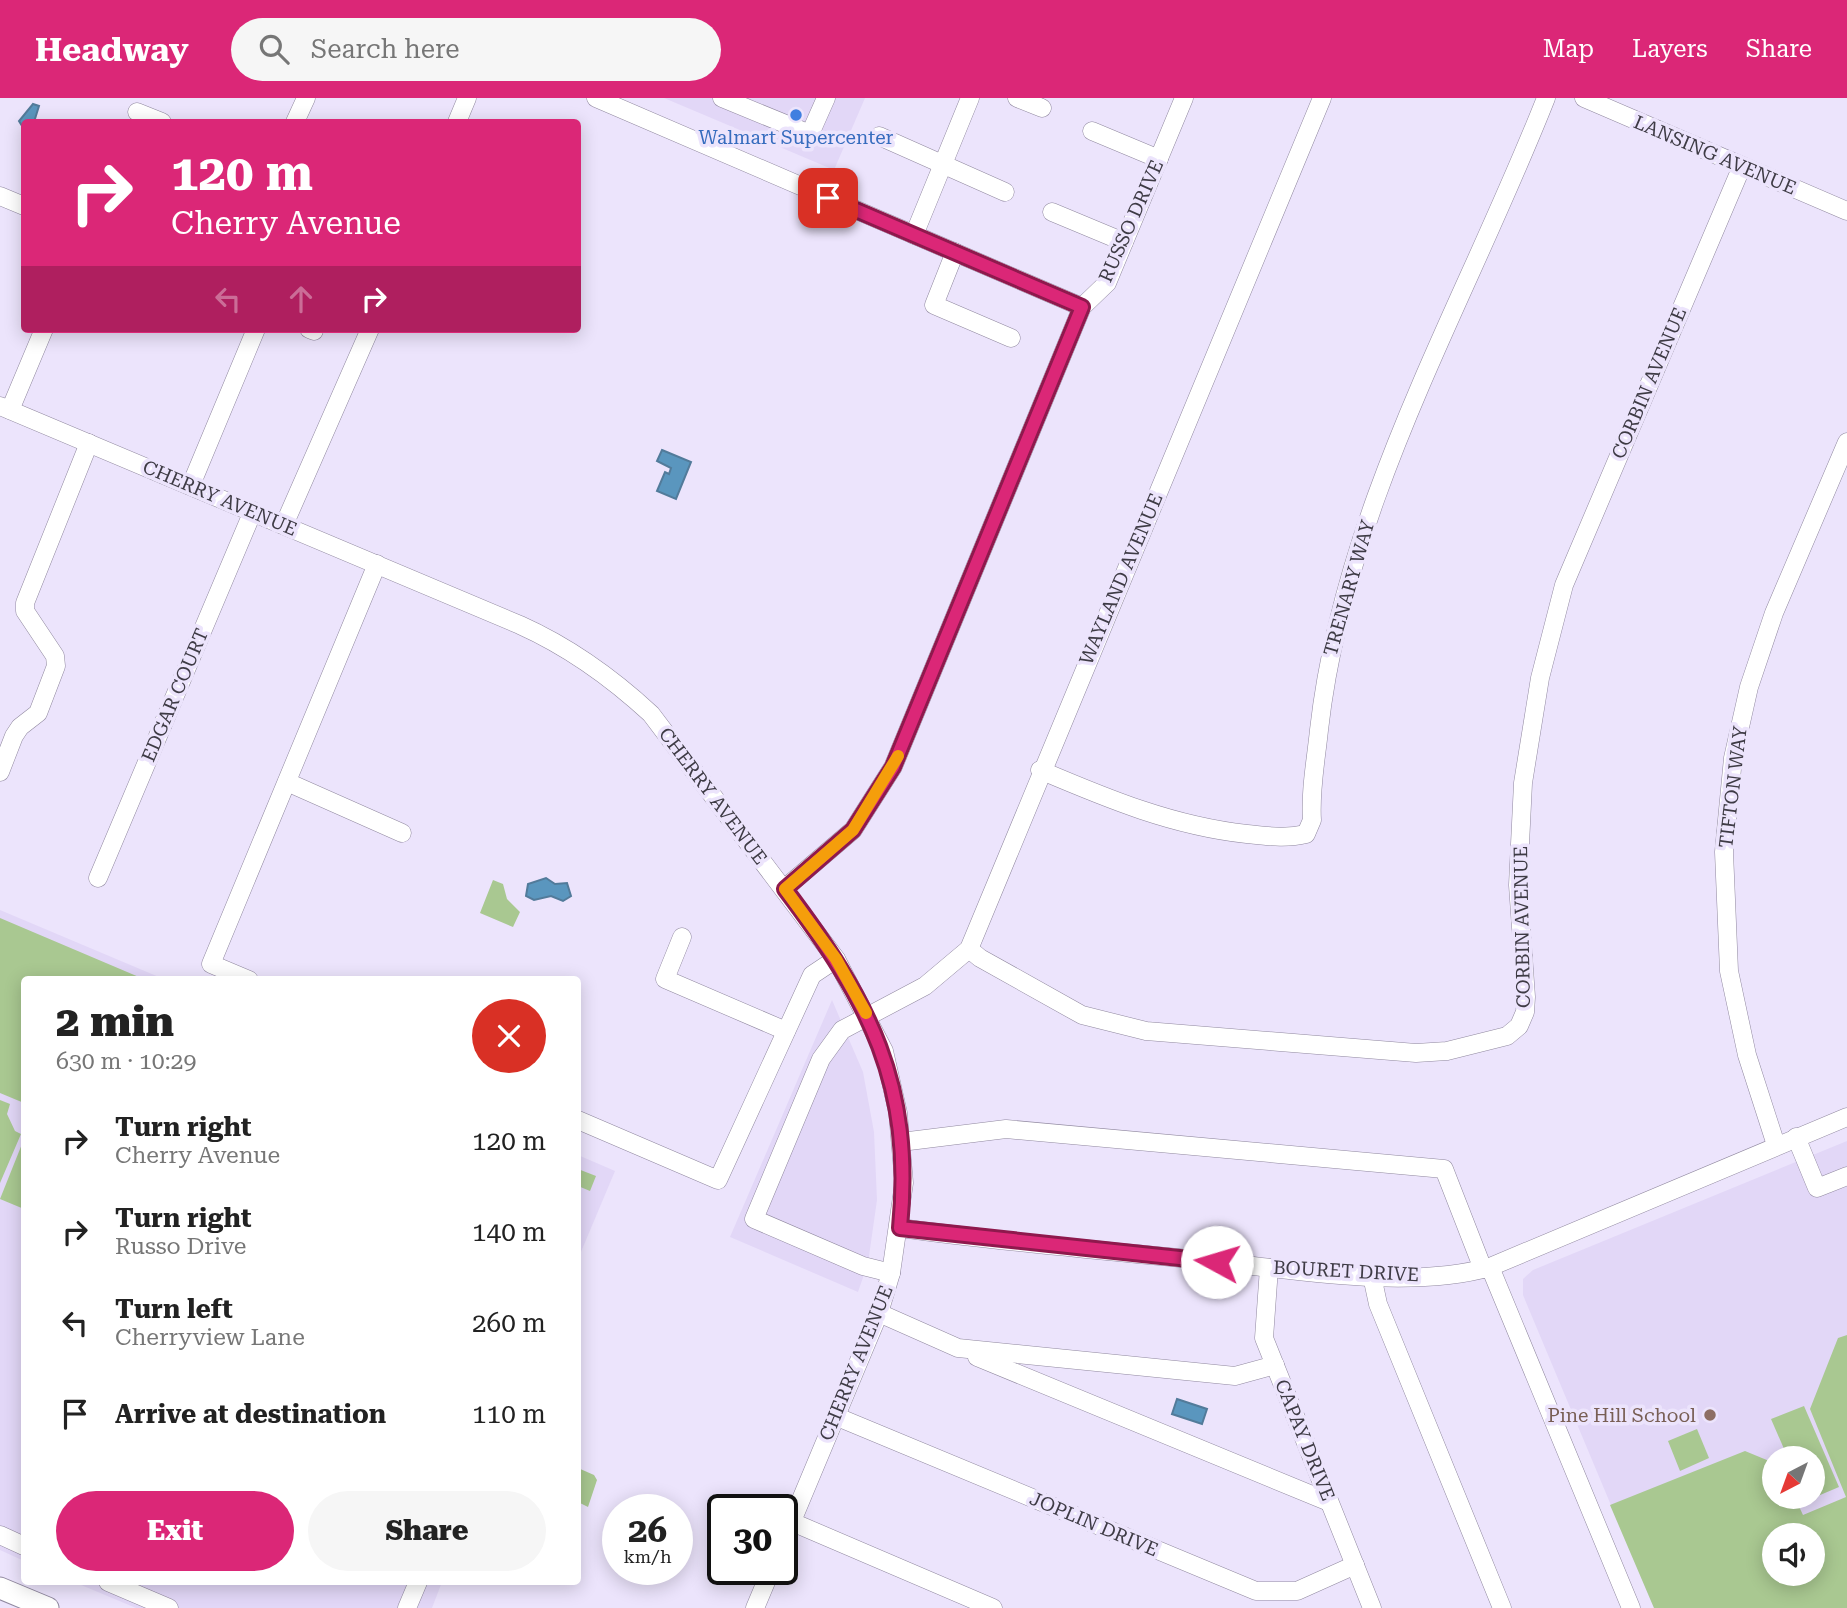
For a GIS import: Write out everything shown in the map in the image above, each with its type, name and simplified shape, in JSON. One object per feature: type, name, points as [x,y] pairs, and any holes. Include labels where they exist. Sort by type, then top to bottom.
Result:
[{"type":"main road","points":[[0,1588],[48,1608]]},
{"type":"street","points":[[296,119],[306,98]]},
{"type":"street","points":[[458,119],[467,98]]},
{"type":"street","points":[[596,98],[1082,307]]},
{"type":"street","points":[[722,98],[810,134],[826,98]]},
{"type":"street","points":[[914,234],[970,98]]},
{"type":"street","points":[[1017,98],[1042,108]]},
{"type":"street","name":"RUSSO DRIVE","points":[[785,889],[853,830],[893,767],[1082,307],[1107,283],[1184,98]]},
{"type":"street","name":"WAYLAND AVENUE","points":[[891,1273],[863,1266],[754,1219],[828,1045],[842,1030],[925,986],[969,949],[1040,770],[1322,98]]},
{"type":"street","name":"TRENARY WAY","points":[[1040,770],[1151,816],[1209,830],[1291,837],[1306,834],[1312,820],[1325,675],[1353,566],[1377,493],[1546,98]]},
{"type":"street","name":"LANSING AVENUE","points":[[1584,98],[1847,211]]},
{"type":"street","points":[[137,111],[155,119]]},
{"type":"street","points":[[1092,131],[1159,159]]},
{"type":"street","points":[[879,136],[1005,192]]},
{"type":"street","name":"CORBIN AVENUE","points":[[969,949],[980,958],[1082,1015],[1146,1031],[1416,1054],[1493,1041],[1507,1036],[1519,1026],[1525,1012],[1526,997],[1518,885],[1523,783],[1540,678],[1564,584],[1742,166]]},
{"type":"street","points":[[0,196],[21,205]]},
{"type":"street","points":[[1052,212],[1124,242]]},
{"type":"street","points":[[955,252],[934,305],[1011,338]]},
{"type":"street","points":[[5,408],[42,333]]},
{"type":"street","points":[[191,485],[254,333]]},
{"type":"street","points":[[284,525],[368,333]]},
{"type":"street","name":"CHERRY AVENUE","points":[[5,408],[549,638],[620,686],[651,714],[836,959],[884,1051],[901,1142],[904,1183],[900,1228],[879,1313],[798,1507]]},
{"type":"street","name":"TIFTON WAY","points":[[1776,1145],[1747,1055],[1729,971],[1724,852],[1733,758],[1749,687],[1774,613],[1847,442]]},
{"type":"street","points":[[0,772],[14,736],[20,727],[38,713],[56,666],[55,656],[26,611],[25,603],[89,443]]},
{"type":"street","name":"EDGAR COURT","points":[[98,878],[253,512]]},
{"type":"street","points":[[240,976],[211,964],[377,564]]},
{"type":"street","points":[[287,782],[402,833]]},
{"type":"street","points":[[682,937],[665,979],[786,1031]]},
{"type":"street","points":[[581,1121],[718,1180],[812,975],[836,959]]},
{"type":"street","name":"BOURET DRIVE","points":[[900,1228],[1269,1268],[1372,1276],[1439,1276],[1487,1268],[1847,1117]]},
{"type":"street","points":[[901,1142],[1006,1129],[1444,1168],[1631,1608]]},
{"type":"street","points":[[1796,1137],[1817,1188],[1847,1175]]},
{"type":"street","name":"CAPAY DRIVE","points":[[1269,1268],[1264,1338],[1372,1608]]},
{"type":"street","points":[[1372,1276],[1378,1304],[1502,1608]]},
{"type":"street","points":[[879,1313],[958,1349],[1329,1502]]},
{"type":"street","points":[[958,1349],[1235,1376],[1275,1365]]},
{"type":"street","name":"JOPLIN DRIVE","points":[[835,1416],[1256,1591],[1297,1591],[1355,1565]]},
{"type":"street","points":[[798,1525],[993,1608]]},
{"type":"street","points":[[0,1535],[21,1545]]},
{"type":"street","points":[[115,1585],[169,1608]]},
{"type":"street","points":[[407,1608],[417,1585]]},
{"type":"street","points":[[755,1608],[765,1585]]},
{"type":"shaded area","points":[[664,98],[865,98],[834,170]]},
{"type":"shaded area","points":[[0,910],[157,976],[21,976],[21,1560],[0,1550]]},
{"type":"shaded area","points":[[832,1000],[863,1072],[874,1132],[877,1200],[868,1263],[858,1292],[730,1237]]},
{"type":"shaded area","name":"Pine Hill School","points":[[1847,1141],[1847,1608],[1654,1608],[1523,1295],[1523,1279],[1533,1270]]},
{"type":"shaded area","points":[[581,1156],[615,1171],[581,1252]]},
{"type":"shaded area","points":[[81,1585],[441,1585],[432,1608],[136,1608]]},
{"type":"green space","points":[[493,880],[503,884],[507,899],[520,912],[513,927],[480,913]]},
{"type":"green space","points":[[0,918],[137,976],[21,976],[21,1102],[0,1093]]},
{"type":"green space","points":[[0,1100],[10,1104],[7,1114],[15,1131],[21,1134],[0,1183]]},
{"type":"green space","points":[[21,1146],[21,1208],[0,1199]]},
{"type":"green space","points":[[581,1170],[596,1176],[590,1191],[581,1187]]},
{"type":"green space","points":[[1847,1335],[1847,1608],[1654,1608],[1610,1505],[1745,1451],[1762,1458],[1762,1509],[1800,1509],[1803,1515],[1825,1509],[1825,1506],[1846,1497],[1810,1409],[1838,1338]]},
{"type":"green space","points":[[1804,1406],[1821,1446],[1783,1446],[1771,1419]]},
{"type":"green space","points":[[1697,1429],[1709,1458],[1680,1471],[1668,1441]]},
{"type":"green space","points":[[1825,1455],[1839,1487],[1825,1493]]},
{"type":"green space","points":[[581,1469],[594,1475],[597,1480],[588,1507],[581,1504]]},
{"type":"water","points":[[33,104],[39,106],[35,119],[21,119],[21,124],[19,121]]},
{"type":"water","points":[[662,450],[691,462],[676,499],[657,491],[665,472],[669,474],[671,468],[657,461]]},
{"type":"water","points":[[546,878],[555,884],[567,883],[571,896],[563,901],[551,896],[534,900],[526,896],[528,884]]},
{"type":"water","points":[[1177,1399],[1207,1409],[1202,1424],[1172,1414]]},
{"type":"slow traffic","points":[[866,1013],[836,959],[785,889],[853,830],[898,756]]},
{"type":"place","name":"Walmart Supercenter","points":[[796,115]]},
{"type":"place","name":"Pine Hill School","points":[[1710,1415]]},
{"type":"route","points":[[828,198],[1082,307],[893,767],[853,830],[785,889],[836,959],[884,1051],[898,1113],[901,1142],[904,1183],[900,1228],[1217,1262]]}]
